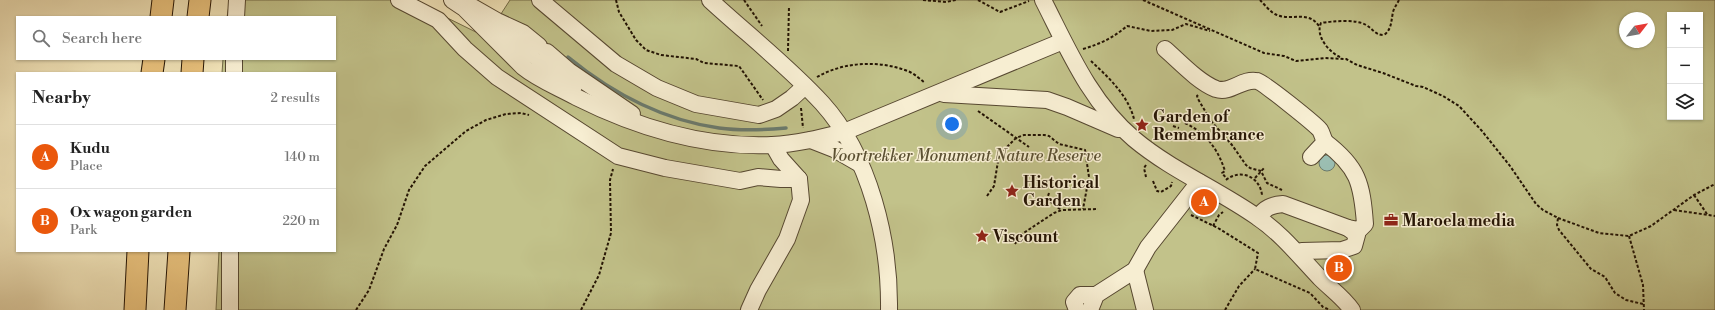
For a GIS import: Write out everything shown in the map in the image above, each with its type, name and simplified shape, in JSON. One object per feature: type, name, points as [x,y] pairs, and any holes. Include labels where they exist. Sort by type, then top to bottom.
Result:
[{"type":"main road","points":[[150,16],[152,0]]},
{"type":"main road","points":[[161,16],[163,0]]},
{"type":"main road","points":[[198,16],[200,0]]},
{"type":"main road","points":[[147,60],[148,72]]},
{"type":"main road","points":[[152,72],[154,60]]},
{"type":"main road","points":[[192,72],[193,60]]},
{"type":"main road","points":[[135,310],[138,252]]},
{"type":"main road","points":[[175,310],[179,252]]},
{"type":"street","points":[[236,16],[237,0]]},
{"type":"street","points":[[399,0],[438,20],[465,49],[497,77],[618,156],[665,168],[740,181],[758,177],[799,179]]},
{"type":"street","points":[[452,0],[464,8],[533,75],[601,109],[652,127],[680,135],[719,143],[774,145],[844,132],[929,92],[1063,41]]},
{"type":"street","points":[[460,0],[497,21],[523,33],[539,54],[652,127]]},
{"type":"street","points":[[540,0],[616,64],[657,88],[696,104],[759,115],[776,109],[792,98],[806,85]]},
{"type":"street","points":[[710,0],[788,71],[806,85],[823,104],[844,132],[860,164],[880,220],[887,260],[889,310]]},
{"type":"street","points":[[1043,0],[1072,57],[1104,108],[1133,138]]},
{"type":"street","points":[[1165,49],[1204,83],[1216,89],[1227,90],[1248,82],[1257,81],[1264,84],[1320,130],[1324,142],[1341,155],[1355,173],[1363,202],[1365,224],[1359,230],[1348,228],[1283,204],[1274,205],[1267,208],[1258,217]]},
{"type":"street","points":[[234,60],[234,72]]},
{"type":"street","points":[[929,92],[1047,100],[1097,120],[1133,138],[1159,157],[1258,217],[1282,238],[1344,299],[1352,310]]},
{"type":"street","points":[[808,138],[834,149],[860,164]]},
{"type":"street","points":[[1311,157],[1324,142]]},
{"type":"street","points":[[749,310],[758,290],[787,239],[801,200],[799,179],[781,159],[774,145]]},
{"type":"street","points":[[1077,310],[1074,302],[1080,294],[1093,303],[1135,270],[1148,247],[1177,208],[1199,182]]},
{"type":"street","points":[[1298,254],[1302,251],[1342,250],[1354,246],[1357,235],[1348,228]]},
{"type":"street","points":[[230,252],[230,310]]},
{"type":"street","points":[[1135,270],[1144,310]]},
{"type":"path","points":[[616,0],[619,12],[640,46],[646,50],[661,55],[696,59],[704,63],[739,66],[770,111]]},
{"type":"path","points":[[923,0],[946,2],[956,0]]},
{"type":"path","points":[[978,0],[1000,12],[1033,0]]},
{"type":"path","points":[[1144,0],[1215,32],[1256,48],[1264,53],[1284,56],[1296,60],[1341,58]]},
{"type":"path","points":[[1260,0],[1276,15],[1286,17],[1310,17],[1315,20],[1319,26],[1323,40],[1334,54],[1341,58],[1416,86],[1429,89],[1459,106],[1492,144],[1536,204],[1543,210],[1558,218],[1598,233],[1629,236],[1651,226],[1672,209],[1715,184]]},
{"type":"path","points":[[1319,26],[1321,23],[1356,21],[1365,24],[1377,35],[1384,35],[1388,32],[1394,10],[1399,0]]},
{"type":"path","points":[[788,71],[789,6]]},
{"type":"path","points":[[1063,41],[1083,49],[1114,37],[1127,26],[1151,32],[1172,30],[1186,24],[1215,32]]},
{"type":"path","points":[[1072,57],[1078,55],[1086,57],[1110,79],[1133,113],[1135,120]]},
{"type":"path","points":[[808,138],[806,85],[826,72],[843,66],[885,64],[912,73],[929,92]]},
{"type":"path","points":[[1200,94],[1197,96],[1198,100],[1211,121],[1232,145],[1246,165],[1250,168],[1261,171],[1267,183],[1288,192]]},
{"type":"path","points":[[977,110],[1029,147]]},
{"type":"path","points":[[356,310],[369,290],[384,249],[397,225],[409,190],[425,166],[466,131],[486,120],[506,114],[521,113],[532,116]]},
{"type":"path","points":[[1185,123],[1199,131],[1214,146],[1220,156],[1225,171],[1222,173],[1227,180]]},
{"type":"path","points":[[1174,126],[1179,128]]},
{"type":"path","points":[[987,196],[994,186],[999,156],[1016,138],[1024,135],[1044,135],[1049,136],[1059,144],[1085,150],[1089,177],[1083,209]]},
{"type":"path","points":[[581,310],[599,275],[611,233],[610,180],[618,156]]},
{"type":"path","points":[[1254,178],[1265,167]]},
{"type":"path","points":[[1144,168],[1146,177]]},
{"type":"path","points":[[1224,183],[1235,175],[1242,174],[1254,178],[1261,188],[1262,200]]},
{"type":"path","points":[[1153,181],[1156,192],[1161,192],[1171,186],[1172,182]]},
{"type":"path","points":[[1049,193],[1047,199],[1062,210]]},
{"type":"path","points":[[1694,195],[1707,214]]},
{"type":"path","points":[[1177,208],[1218,228],[1258,253],[1256,269],[1239,286],[1225,310]]},
{"type":"path","points":[[1015,244],[1022,234],[1047,217],[1062,210],[1098,209]]},
{"type":"path","points":[[1672,209],[1715,216]]},
{"type":"path","points":[[1558,218],[1557,225],[1559,230],[1591,269],[1605,277],[1610,287],[1621,297],[1632,303],[1643,304]]},
{"type":"path","points":[[1629,236],[1643,285],[1644,310]]},
{"type":"path","points":[[1256,269],[1310,293],[1323,307],[1330,310]]},
{"type":"green space","name":"Voortrekker Monument Nature Reserve","points":[[230,0],[411,0],[486,37],[510,0],[1715,0],[1715,310],[216,310],[219,252],[336,252],[336,72],[222,72],[223,60],[336,60],[336,16],[227,16]]},
{"type":"water","points":[[1327,155],[1333,157],[1335,163],[1333,169],[1327,171],[1321,169],[1319,163],[1321,157]]},
{"type":"waterway","points":[[568,57],[602,82],[620,93],[658,112],[678,119],[727,129],[752,130],[786,128]]},
{"type":"place","name":"Garden of Remembrance","points":[[1142,125]]},
{"type":"place","name":"Historical Garden","points":[[1012,191]]},
{"type":"place","name":"Kudu","points":[[1204,202]]},
{"type":"place","name":"Maroela media","points":[[1391,220]]},
{"type":"place","name":"Viscount","points":[[982,236]]},
{"type":"place","name":"Ox wagon garden","points":[[1339,268]]}]
